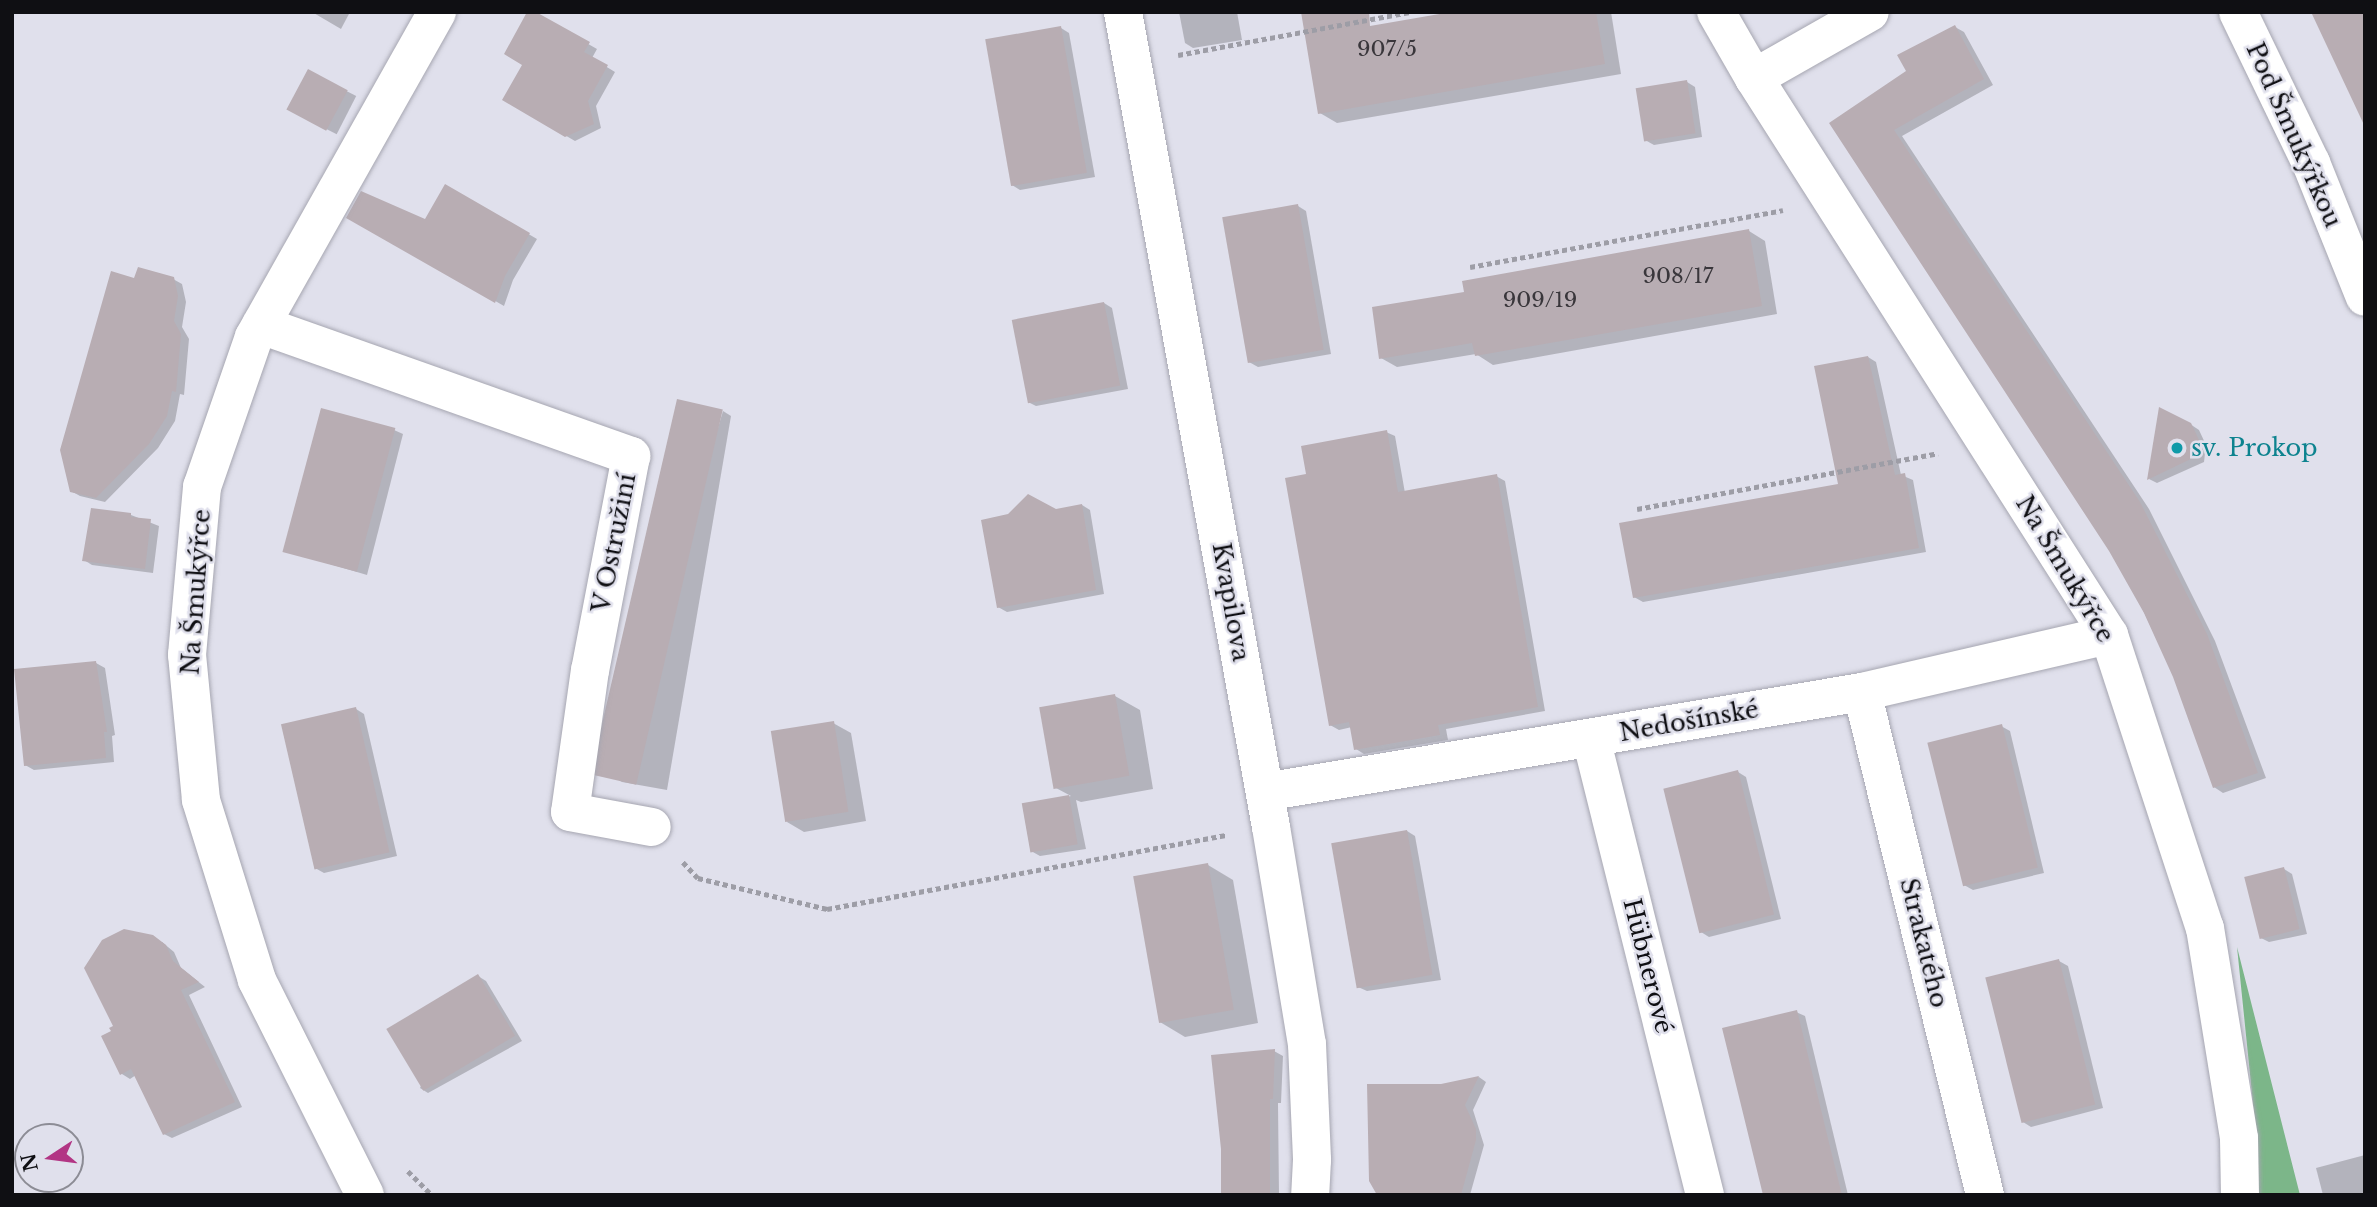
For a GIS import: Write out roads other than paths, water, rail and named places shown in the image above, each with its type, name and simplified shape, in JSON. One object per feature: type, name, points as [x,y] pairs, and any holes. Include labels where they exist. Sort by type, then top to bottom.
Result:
[{"type":"street","name":"Na Šmukýřce","points":[[365,1195],[257,980],[201,800],[187,656],[202,487],[254,337],[438,12]]},
{"type":"street","name":"Kvapilova","points":[[1123,12],[1268,810],[1307,1044],[1312,1160],[1310,1195]]},
{"type":"street","name":"Na Šmukýřce","points":[[1716,12],[1754,78],[2109,635],[2204,928],[2239,1138],[2240,1195]]},
{"type":"street","points":[[1754,78],[1870,12]]},
{"type":"street","name":"Pod Šmukýřkou","points":[[2238,12],[2311,163],[2365,297]]},
{"type":"street","name":"V Ostružiní","points":[[261,325],[631,456],[590,670],[570,812],[652,827]]},
{"type":"street","name":"Nedošínské","points":[[1268,810],[1591,738],[1862,692],[2109,635]]},
{"type":"street","name":"Strakatého","points":[[1862,692],[1985,1195]]},
{"type":"street","name":"Hübnerové","points":[[1591,738],[1705,1195]]},
{"type":"place","name":"sv. Prokop","points":[[2177,448]]}]
